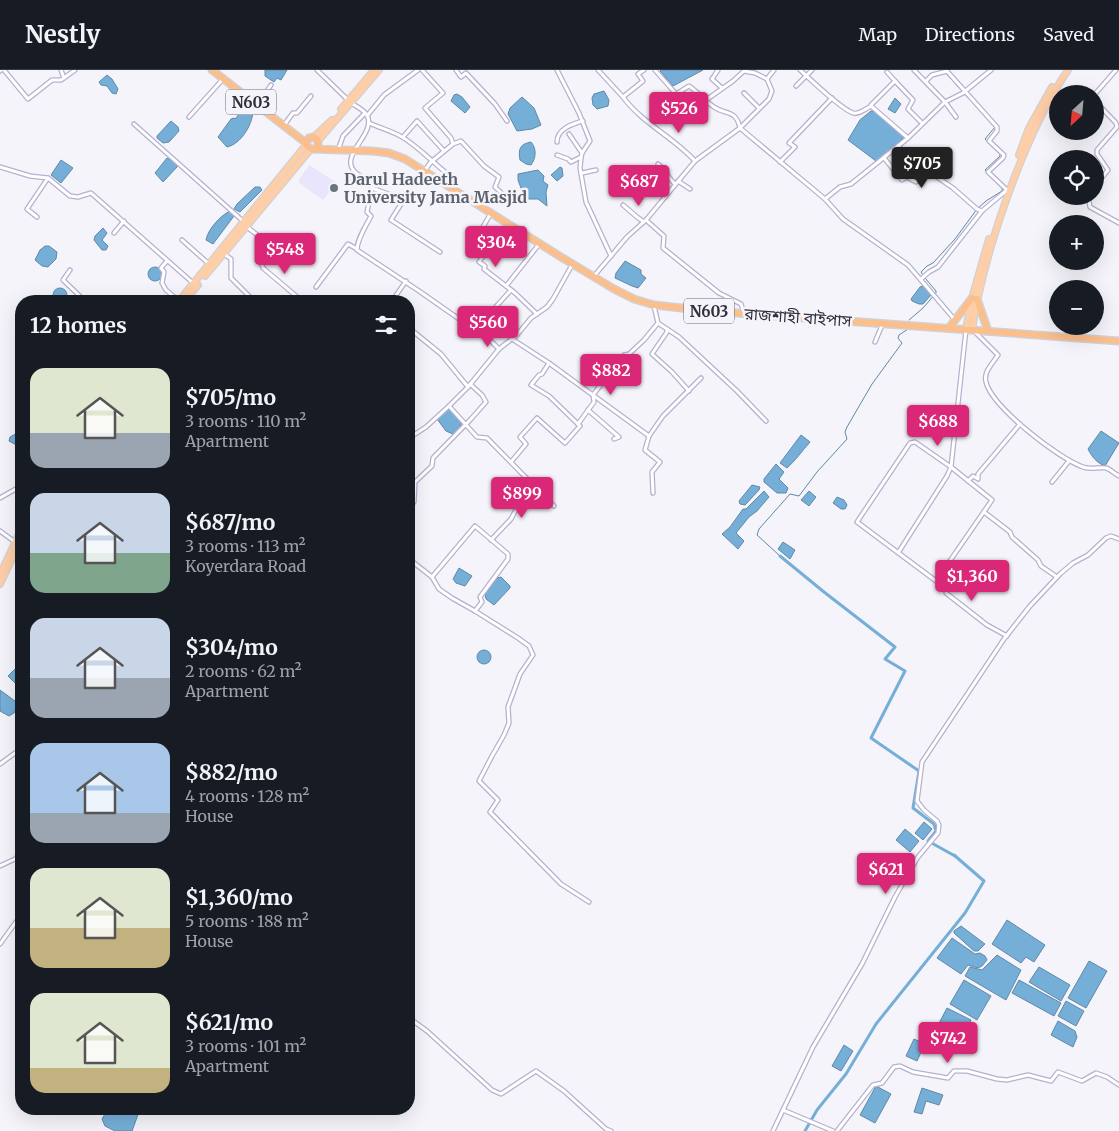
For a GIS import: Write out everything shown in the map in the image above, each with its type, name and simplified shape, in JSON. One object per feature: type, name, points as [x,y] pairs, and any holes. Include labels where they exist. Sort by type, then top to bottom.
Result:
[{"type":"highway","name":"N603","points":[[212,70],[284,126],[306,137],[313,143],[339,150]]},
{"type":"highway","name":"রাজশাহী বাইপাস","points":[[339,150],[389,153],[405,159],[593,277],[634,298],[654,305],[744,314],[988,330],[1119,341]]},
{"type":"highway","points":[[949,328],[974,298],[988,330]]},
{"type":"main road","points":[[350,101],[374,70]]},
{"type":"main road","points":[[190,294],[329,123],[379,70]]},
{"type":"main road","points":[[969,329],[985,251],[1006,190],[1029,128],[1063,70]]},
{"type":"main road","points":[[974,298],[998,223],[1034,128],[1068,70]]},
{"type":"main road","points":[[184,295],[209,265],[223,252]]},
{"type":"main road","points":[[0,584],[3,571],[15,552]]},
{"type":"street","points":[[2,70],[28,99],[52,80],[64,78],[75,70]]},
{"type":"street","points":[[61,70],[64,78]]},
{"type":"street","points":[[317,70],[366,114],[369,123],[367,130],[354,151],[352,165],[354,172],[372,182],[366,212],[371,216],[357,249]]},
{"type":"street","points":[[339,150],[343,136],[384,95],[418,70]]},
{"type":"street","points":[[422,70],[443,93],[425,108],[451,138],[453,144]]},
{"type":"street","points":[[456,70],[461,77],[466,73],[495,104],[507,121]]},
{"type":"street","points":[[557,70],[564,80],[590,141],[581,155],[571,162],[557,155]]},
{"type":"street","points":[[598,70],[633,111],[663,133],[695,162]]},
{"type":"street","points":[[623,97],[643,81],[638,74],[644,70]]},
{"type":"street","points":[[655,70],[676,94],[689,86],[716,108],[731,113],[738,120],[740,128],[825,199],[843,220],[908,265],[955,320]]},
{"type":"street","points":[[718,70],[712,78],[722,88]]},
{"type":"street","points":[[767,79],[774,70]]},
{"type":"street","points":[[800,70],[841,106],[853,114],[871,106],[895,81]]},
{"type":"street","points":[[796,86],[812,70]]},
{"type":"street","points":[[914,70],[945,102],[956,117]]},
{"type":"street","points":[[921,279],[938,267],[982,211],[1006,190],[988,172],[1004,155],[989,141],[997,131],[997,127],[946,70],[932,75],[926,81]]},
{"type":"street","points":[[825,199],[840,187],[851,184],[908,138],[945,102],[964,92],[991,70]]},
{"type":"street","points":[[1103,85],[1116,70]]},
{"type":"street","points":[[593,277],[626,237],[645,221],[695,162],[740,128],[771,95],[772,91],[767,79],[755,72],[744,71],[706,100]]},
{"type":"street","points":[[886,71],[913,100],[908,109],[922,123]]},
{"type":"street","points":[[189,117],[223,79]]},
{"type":"street","points":[[256,106],[271,86]]},
{"type":"street","points":[[744,93],[759,108]]},
{"type":"street","points":[[284,126],[293,112],[297,112],[310,96]]},
{"type":"street","points":[[780,162],[795,147],[789,143],[832,98]]},
{"type":"street","points":[[871,106],[908,138]]},
{"type":"street","points":[[1097,150],[1117,127],[1116,123],[1104,110]]},
{"type":"street","points":[[403,137],[417,121],[444,151]]},
{"type":"street","points":[[557,142],[557,137],[562,131],[573,124],[583,121]]},
{"type":"street","points":[[369,123],[403,137],[449,175],[442,182]]},
{"type":"street","points":[[134,124],[274,248],[262,265],[263,268],[295,295]]},
{"type":"street","points":[[569,134],[581,155],[587,205],[611,256]]},
{"type":"street","points":[[424,171],[444,151],[461,141],[484,166],[499,177],[495,187],[508,199]]},
{"type":"street","points":[[898,146],[901,151],[982,211]]},
{"type":"street","points":[[884,158],[902,180],[907,177],[916,182],[928,171]]},
{"type":"street","points":[[658,164],[666,170],[669,179],[690,189]]},
{"type":"street","points":[[1104,164],[1108,170],[1104,175]]},
{"type":"street","points":[[0,167],[30,176],[48,178],[70,196],[78,197],[91,193],[194,284]]},
{"type":"street","points":[[582,173],[596,170]]},
{"type":"street","points":[[37,217],[27,209],[48,178]]},
{"type":"street","points":[[372,188],[391,195],[401,204],[391,220],[440,252]]},
{"type":"street","points":[[623,205],[664,236],[663,248],[719,293],[741,304],[744,314]]},
{"type":"street","points":[[1090,205],[1119,224]]},
{"type":"street","points":[[491,213],[472,246],[484,255],[479,262],[485,266],[484,269],[537,314]]},
{"type":"street","points":[[114,233],[124,221]]},
{"type":"street","points":[[182,240],[209,265]]},
{"type":"street","points":[[506,286],[540,243]]},
{"type":"street","points":[[316,286],[343,254],[348,244],[406,282],[499,349]]},
{"type":"street","points":[[223,252],[231,259],[231,278],[248,295]]},
{"type":"street","points":[[167,260],[161,268],[164,272],[162,283],[172,295]]},
{"type":"street","points":[[415,434],[426,427],[449,406],[499,349],[547,307],[554,299],[572,264]]},
{"type":"street","points":[[70,270],[63,280],[79,295]]},
{"type":"street","points":[[396,295],[406,282]]},
{"type":"street","points":[[473,329],[486,309],[492,311],[511,290]]},
{"type":"street","points":[[654,305],[658,323],[679,337],[766,421]]},
{"type":"street","points":[[511,462],[526,444],[520,437],[537,418],[565,443],[580,426],[578,424],[594,402],[593,395],[624,355],[630,354],[658,323]]},
{"type":"street","points":[[875,342],[884,323]]},
{"type":"street","points":[[667,329],[667,332],[652,354],[689,390]]},
{"type":"street","points":[[969,329],[998,355],[986,373],[986,382],[996,402],[1020,424],[1069,461],[1085,468],[1106,468],[1119,476]]},
{"type":"street","points":[[898,553],[939,490],[951,466],[969,329]]},
{"type":"street","points":[[415,334],[435,349],[469,385],[482,395],[486,402],[433,458],[432,466],[415,482]]},
{"type":"street","points":[[512,339],[549,363],[649,436]]},
{"type":"street","points":[[549,363],[532,385],[549,396],[578,424]]},
{"type":"street","points":[[653,493],[652,472],[660,462],[645,450],[649,436],[663,416],[701,378]]},
{"type":"street","points":[[449,406],[477,437],[486,438],[554,506]]},
{"type":"street","points":[[588,410],[619,437],[614,440]]},
{"type":"street","points":[[968,481],[973,476],[978,479],[978,474],[1020,424]]},
{"type":"street","points":[[910,442],[915,442],[951,466],[968,481],[992,500],[936,581],[857,522],[910,442]]},
{"type":"street","points":[[1052,482],[1069,461]]},
{"type":"street","points":[[491,540],[511,519],[518,506],[520,496],[530,482]]},
{"type":"street","points":[[0,498],[15,489]]},
{"type":"street","points":[[984,512],[1010,532],[1012,537],[1038,560],[1041,566],[1057,577]]},
{"type":"street","points":[[432,577],[475,526],[508,554],[508,559],[480,597],[482,602],[475,611]]},
{"type":"street","points":[[0,531],[15,542]]},
{"type":"street","points":[[773,1131],[814,1047],[862,964],[895,897],[918,857],[938,833],[939,825],[937,821],[917,801],[922,762],[1007,636],[1030,606],[1057,577],[1088,555],[1106,538],[1111,536],[1119,539]]},
{"type":"street","points":[[415,564],[432,577],[439,589],[529,646],[533,655],[520,674],[508,707],[509,722],[479,781],[498,800],[490,812],[562,884],[589,902]]},
{"type":"street","points":[[939,577],[950,584],[946,593],[987,625],[1007,636]]},
{"type":"street","points":[[0,764],[15,753]]},
{"type":"street","points":[[0,866],[15,859]]},
{"type":"street","points":[[1,941],[15,924]]},
{"type":"street","points":[[415,1022],[492,1090],[501,1094],[536,1071],[564,1091],[606,1129],[611,1131]]},
{"type":"street","points":[[837,1131],[873,1085],[882,1084],[894,1067],[900,1066],[913,1072],[948,1078],[954,1071],[967,1071],[997,1080],[1007,1080],[1028,1075],[1051,1081],[1058,1072],[1082,1081],[1096,1074],[1107,1077],[1119,1085]]},
{"type":"street","points":[[783,1110],[833,1131]]},
{"type":"shaded area","points":[[309,165],[337,183],[323,200],[298,182]]},
{"type":"water","points":[[265,70],[287,70],[281,80],[277,78],[274,82],[265,76]]},
{"type":"water","points":[[661,70],[703,70],[673,86],[660,71]]},
{"type":"water","points":[[107,75],[118,89],[116,94],[99,82]]},
{"type":"water","points":[[604,91],[609,100],[608,106],[597,109],[593,105],[592,98],[594,94]]},
{"type":"water","points":[[457,94],[470,107],[465,113],[451,101],[454,95]]},
{"type":"water","points":[[522,97],[534,108],[541,125],[532,129],[517,131],[508,114],[510,108]]},
{"type":"water","points":[[895,98],[901,104],[895,113],[888,109]]},
{"type":"water","points":[[250,109],[253,112],[252,117],[245,133],[237,142],[227,147],[218,137],[231,119],[235,119],[240,113]]},
{"type":"water","points":[[871,111],[875,111],[904,137],[881,159],[876,161],[848,140],[860,120]]},
{"type":"water","points":[[171,121],[178,127],[179,131],[169,142],[163,143],[157,136]]},
{"type":"water","points":[[531,142],[535,154],[531,165],[520,160],[519,153],[524,144]]},
{"type":"water","points":[[167,158],[177,163],[177,167],[163,182],[155,173]]},
{"type":"water","points":[[61,160],[73,168],[61,183],[51,175]]},
{"type":"water","points":[[560,167],[562,168],[563,176],[557,181],[551,175]]},
{"type":"water","points":[[538,170],[544,176],[543,181],[548,185],[546,192],[547,206],[538,199],[529,199],[524,196],[518,180],[518,174]]},
{"type":"water","points":[[255,187],[260,187],[262,190],[240,212],[234,209],[237,204]]},
{"type":"water","points":[[230,211],[234,216],[213,244],[206,240],[215,223]]},
{"type":"water","points":[[103,228],[107,233],[102,240],[108,246],[106,250],[102,250],[94,240],[95,236]]},
{"type":"water","points":[[45,246],[49,246],[57,252],[56,259],[48,267],[42,266],[35,260],[40,250]]},
{"type":"water","points":[[625,261],[641,270],[641,274],[646,278],[638,288],[615,278],[616,273]]},
{"type":"water","points":[[155,267],[160,269],[162,274],[160,279],[155,281],[150,279],[148,274],[150,269]]},
{"type":"water","points":[[923,286],[931,295],[923,304],[912,301],[911,299],[920,287]]},
{"type":"water","points":[[60,288],[65,290],[67,295],[53,295],[55,290]]},
{"type":"water","points":[[449,409],[462,422],[459,429],[453,434],[446,431],[437,419]]},
{"type":"water","points":[[1101,431],[1119,443],[1105,466],[1091,455],[1088,449]]},
{"type":"water","points":[[15,434],[15,444],[9,441],[10,437]]},
{"type":"water","points":[[801,435],[810,442],[787,468],[780,463]]},
{"type":"water","points":[[776,464],[784,472],[779,479],[788,488],[786,493],[777,493],[764,482],[764,479]]},
{"type":"water","points":[[752,485],[760,487],[759,490],[745,505],[740,504],[739,501]]},
{"type":"water","points":[[764,491],[769,497],[736,533],[744,541],[738,549],[722,534],[730,527],[743,509],[746,509]]},
{"type":"water","points":[[809,491],[816,497],[809,506],[801,500]]},
{"type":"water","points":[[837,497],[844,500],[847,505],[845,509],[841,509],[833,503]]},
{"type":"water","points":[[783,542],[795,550],[790,559],[778,549]]},
{"type":"water","points":[[459,568],[472,576],[465,586],[456,583],[453,579]]},
{"type":"water","points":[[501,577],[510,588],[494,605],[486,599],[485,594],[497,578]]},
{"type":"water","points":[[481,650],[487,650],[491,657],[487,664],[481,664],[477,660],[477,654]]},
{"type":"water","points":[[15,669],[15,683],[8,676]]},
{"type":"water","points":[[0,690],[15,701],[15,711],[9,716],[0,711]]},
{"type":"water","points":[[924,822],[932,829],[923,840],[915,833]]},
{"type":"water","points":[[905,829],[919,841],[910,852],[896,840]]},
{"type":"water","points":[[1007,920],[1045,945],[1034,962],[1026,957],[1021,963],[992,944]]},
{"type":"water","points":[[961,926],[985,944],[978,951],[974,951],[954,933]]},
{"type":"water","points":[[952,938],[975,954],[980,953],[985,956],[987,960],[978,968],[968,965],[961,974],[937,958]]},
{"type":"water","points":[[997,955],[1021,970],[1006,1000],[965,976],[970,967],[982,970]]},
{"type":"water","points":[[1089,961],[1107,971],[1086,1008],[1068,998]]},
{"type":"water","points":[[1039,967],[1070,985],[1061,1001],[1029,982]]},
{"type":"water","points":[[964,980],[991,996],[977,1020],[950,1004]]},
{"type":"water","points":[[1019,980],[1061,1003],[1054,1016],[1012,993]]},
{"type":"water","points":[[1066,1001],[1084,1011],[1076,1026],[1058,1016]]},
{"type":"water","points":[[947,1008],[971,1020],[962,1040],[937,1027]]},
{"type":"water","points":[[1058,1021],[1075,1031],[1077,1037],[1073,1047],[1051,1035]]},
{"type":"water","points":[[914,1039],[925,1044],[917,1061],[906,1056]]},
{"type":"water","points":[[844,1045],[853,1051],[841,1071],[832,1066]]},
{"type":"water","points":[[876,1086],[891,1094],[875,1123],[860,1115]]},
{"type":"water","points":[[922,1088],[943,1095],[939,1105],[926,1101],[922,1114],[914,1112]]},
{"type":"water","points":[[104,1115],[138,1115],[132,1131],[115,1131],[105,1126],[102,1119]]},
{"type":"waterway","points":[[943,70],[995,127],[985,139],[987,141]]},
{"type":"waterway","points":[[987,172],[985,170],[1000,154]]},
{"type":"waterway","points":[[923,275],[921,272],[933,263],[955,239],[977,209],[1002,191],[1002,187]]},
{"type":"waterway","points":[[909,320],[936,293],[925,278]]},
{"type":"waterway","points":[[780,556],[757,535],[759,529],[790,494],[799,496],[817,472],[847,439],[845,432],[847,427],[872,384],[902,343],[898,338],[899,335],[908,329]]},
{"type":"waterway","points":[[780,556],[895,647],[885,659],[905,671],[871,738],[919,771],[913,808],[934,824],[936,831],[928,841],[955,856]]},
{"type":"waterway","points":[[805,1131],[817,1110],[846,1074],[876,1024],[965,913],[984,881],[954,855]]},
{"type":"place","name":"Darul Hadeeth University Jama Masjid","points":[[334,188]]}]
